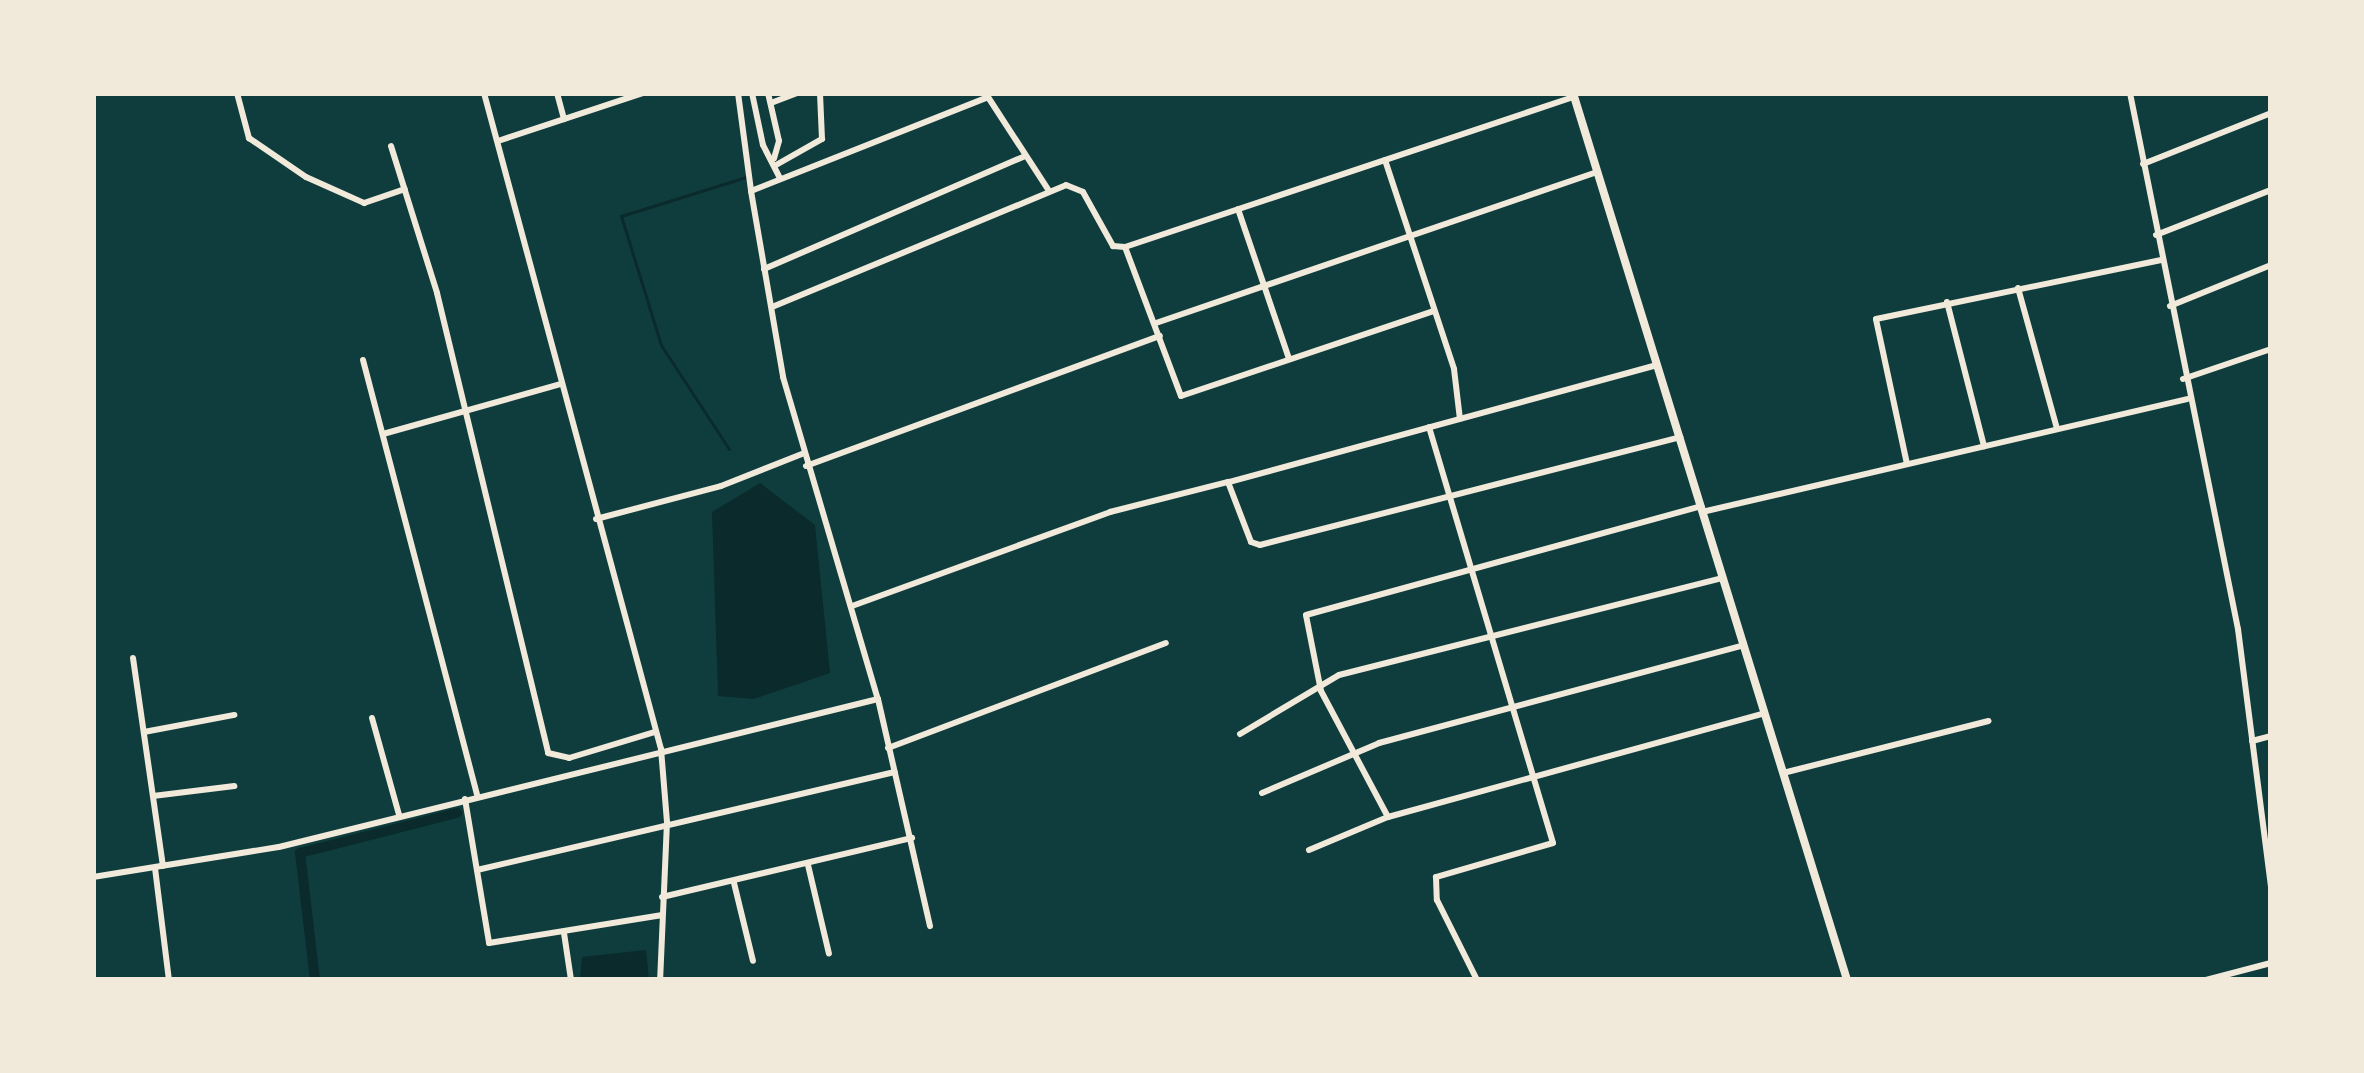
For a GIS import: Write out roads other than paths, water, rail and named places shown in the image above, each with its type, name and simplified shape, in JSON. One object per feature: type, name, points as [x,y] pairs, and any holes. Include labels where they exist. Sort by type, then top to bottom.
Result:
[{"type":"street","points":[[237,93],[249,137],[306,177],[364,203],[405,189]]},
{"type":"street","points":[[484,93],[661,749],[667,822],[660,980]]},
{"type":"street","points":[[557,93],[564,119]]},
{"type":"street","points":[[498,141],[643,93]]},
{"type":"street","points":[[738,93],[764,269],[802,454],[878,699],[930,926]]},
{"type":"street","points":[[752,93],[763,145],[780,178]]},
{"type":"street","points":[[775,161],[779,140],[770,98],[797,93]]},
{"type":"street","points":[[775,161],[822,139],[820,93]]},
{"type":"street","points":[[2130,93],[2183,380],[2238,628],[2271,886]]},
{"type":"street","points":[[751,190],[987,95],[1048,191]]},
{"type":"street","points":[[772,307],[1048,191],[1076,186],[1113,246],[1125,247],[1574,95],[1847,980]]},
{"type":"street","points":[[2144,164],[2271,113]]},
{"type":"street","points":[[391,146],[467,416],[548,753],[568,758],[657,731]]},
{"type":"street","points":[[764,269],[1025,156]]},
{"type":"street","points":[[1384,160],[1434,311],[1460,419]]},
{"type":"street","points":[[1156,322],[1598,172]]},
{"type":"street","points":[[2156,235],[2271,190]]},
{"type":"street","points":[[1238,209],[1290,360]]},
{"type":"street","points":[[1125,247],[1181,396],[1434,311]]},
{"type":"street","points":[[1907,464],[1873,328],[1884,315],[2161,260]]},
{"type":"street","points":[[2170,306],[2271,266]]},
{"type":"street","points":[[2018,288],[2057,429]]},
{"type":"street","points":[[1947,302],[1984,446]]},
{"type":"street","points":[[806,466],[1160,336]]},
{"type":"street","points":[[2183,380],[2271,349]]},
{"type":"street","points":[[363,360],[477,794]]},
{"type":"street","points":[[852,606],[1109,512],[1658,365]]},
{"type":"street","points":[[383,434],[467,416],[561,385]]},
{"type":"street","points":[[1388,817],[1322,691],[1306,615],[1702,509],[2187,399]]},
{"type":"street","points":[[1429,427],[1552,847],[1436,877],[1432,886],[1477,980]]},
{"type":"street","points":[[1228,482],[1251,542],[1260,545],[1679,437]]},
{"type":"street","points":[[596,519],[721,486],[802,454]]},
{"type":"street","points":[[1240,734],[1322,691],[1339,675],[1723,578]]},
{"type":"street","points":[[888,748],[1166,643]]},
{"type":"street","points":[[1262,793],[1354,752],[1744,645]]},
{"type":"street","points":[[133,658],[153,796],[169,980]]},
{"type":"street","points":[[93,866],[93,876],[279,847],[477,794],[878,699]]},
{"type":"street","points":[[1309,850],[1388,817],[1765,712]]},
{"type":"street","points":[[144,732],[234,716]]},
{"type":"street","points":[[372,718],[399,815]]},
{"type":"street","points":[[1783,773],[1989,721]]},
{"type":"street","points":[[2252,741],[2271,736]]},
{"type":"street","points":[[477,870],[895,772]]},
{"type":"street","points":[[153,796],[234,786]]},
{"type":"street","points":[[465,799],[489,943],[661,915]]},
{"type":"street","points":[[662,897],[912,838]]},
{"type":"street","points":[[808,865],[829,954]]},
{"type":"street","points":[[734,883],[753,961]]},
{"type":"street","points":[[564,933],[571,980]]},
{"type":"street","points":[[2206,980],[2271,963]]},
{"type":"water","points":[[760,483],[815,525],[830,673],[754,699],[718,696],[712,512]]},
{"type":"water","points":[[646,950],[649,980],[580,980],[582,957]]},
{"type":"waterway","points":[[729,449],[661,345],[621,216],[746,177]]},
{"type":"waterway","points":[[315,980],[300,853],[457,813]]}]
